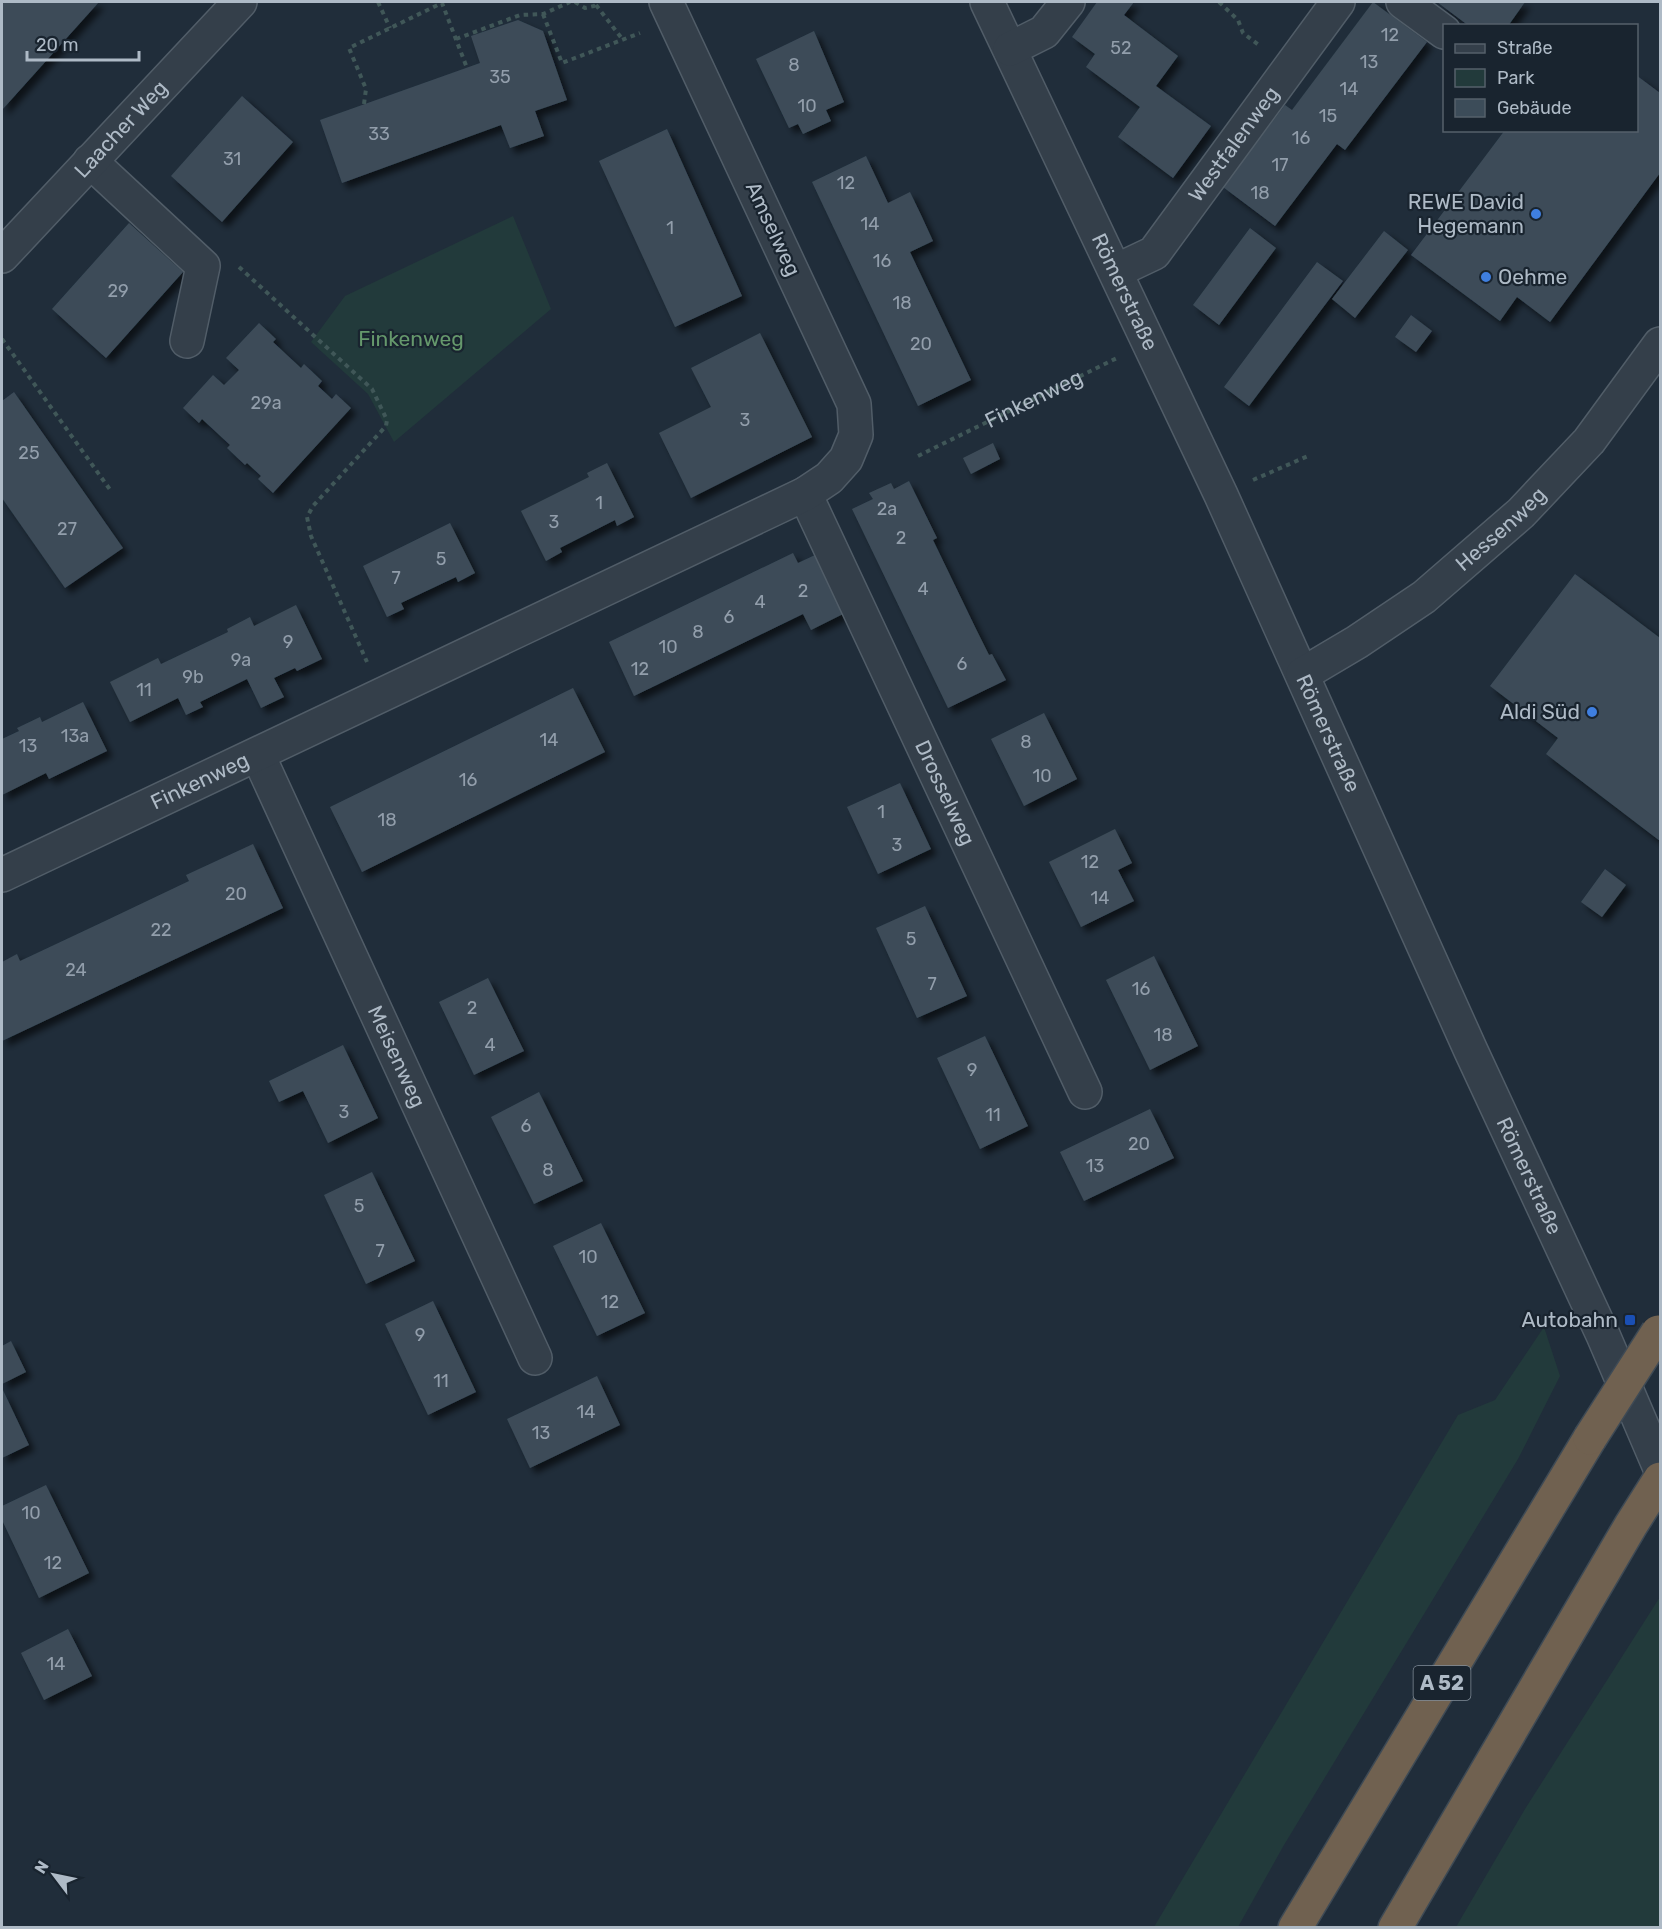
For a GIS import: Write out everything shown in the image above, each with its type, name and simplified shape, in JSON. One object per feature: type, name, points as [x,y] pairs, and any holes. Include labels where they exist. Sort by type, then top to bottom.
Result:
[{"type":"highway","name":"A 52","points":[[1295,1928],[1590,1438],[1659,1330]]},
{"type":"highway","points":[[1395,1928],[1660,1479]]},
{"type":"street","name":"Laacher Weg","points":[[2,256],[240,2]]},
{"type":"street","name":"Römerstraße","points":[[987,2],[1221,495],[1471,1051],[1603,1335],[1660,1468]]},
{"type":"street","points":[[1010,49],[1044,32],[1068,2]]},
{"type":"street","name":"Westfalenweg","points":[[1116,271],[1154,253],[1338,2]]},
{"type":"street","points":[[1403,2],[1443,31]]},
{"type":"street","name":"Amselweg","points":[[670,10],[854,404],[856,435],[846,459]]},
{"type":"street","points":[[90,161],[203,266],[187,341]]},
{"type":"street","name":"Hessenweg","points":[[1303,674],[1357,642],[1424,597],[1521,513],[1589,441],[1660,344]]},
{"type":"street","name":"Finkenweg","points":[[2,875],[805,494],[829,478],[846,459]]},
{"type":"street","name":"Drosselweg","points":[[805,494],[1085,1092]]},
{"type":"street","name":"Meisenweg","points":[[258,755],[535,1358]]},
{"type":"path","points":[[378,2],[390,28]]},
{"type":"path","points":[[456,39],[520,15],[543,14],[570,2]]},
{"type":"path","points":[[575,2],[585,8],[598,3],[623,40]]},
{"type":"path","points":[[1219,2],[1238,20],[1243,33],[1289,68]]},
{"type":"path","points":[[364,104],[366,89],[349,48],[442,3],[467,68]]},
{"type":"path","points":[[543,14],[562,63],[623,40],[670,10]]},
{"type":"path","points":[[238,266],[372,389],[387,420],[386,426],[313,506],[307,518],[311,536],[382,695]]},
{"type":"path","points":[[2,339],[111,491]]},
{"type":"path","name":"Finkenweg","points":[[918,456],[1149,343]]},
{"type":"path","points":[[1221,495],[1308,456]]},
{"type":"green space","name":"Finkenweg","points":[[513,216],[551,309],[394,442],[368,394],[311,342],[345,296]]},
{"type":"green space","points":[[1544,1327],[1560,1376],[1518,1459],[1284,1845],[1238,1927],[1154,1927],[1458,1415],[1495,1400]]},
{"type":"green space","points":[[1660,1597],[1660,1927],[1456,1927],[1525,1809]]},
{"type":"building","points":[[2,2],[99,2],[2,110]]},
{"type":"building","points":[[1097,2],[1134,2],[1124,15],[1178,56],[1156,86],[1211,126],[1173,178],[1118,137],[1140,107],[1086,67],[1095,54],[1072,37]]},
{"type":"building","points":[[1373,2],[1427,42],[1345,150],[1337,144],[1275,226],[1223,187],[1285,105],[1292,110]]},
{"type":"building","points":[[1437,2],[1525,2],[1509,24],[1466,24]]},
{"type":"building","points":[[518,20],[543,31],[567,100],[535,111],[544,136],[510,148],[501,125],[342,183],[320,120],[480,63],[471,36]]},
{"type":"building","points":[[814,31],[844,102],[826,110],[831,121],[803,134],[798,124],[789,128],[756,59]]},
{"type":"building","name":"REWE David Hegemann","points":[[1638,76],[1660,93],[1660,173],[1550,322],[1517,297],[1500,321],[1411,255],[1503,132],[1638,132]]},
{"type":"building","points":[[242,96],[293,142],[222,222],[171,176]]},
{"type":"building","points":[[667,129],[742,296],[675,327],[599,161]]},
{"type":"building","points":[[866,156],[888,203],[910,192],[922,217],[933,241],[910,252],[971,380],[918,406],[812,182]]},
{"type":"building","points":[[129,223],[183,272],[106,358],[52,309]]},
{"type":"building","points":[[1250,228],[1276,248],[1219,325],[1193,305]]},
{"type":"building","points":[[1384,231],[1408,250],[1355,318],[1332,299]]},
{"type":"building","points":[[1317,262],[1343,281],[1249,406],[1224,387]]},
{"type":"building","points":[[1411,315],[1432,331],[1416,352],[1395,337]]},
{"type":"building","points":[[259,323],[276,339],[273,342],[301,368],[304,364],[322,381],[318,386],[332,399],[336,394],[351,408],[273,493],[258,479],[261,476],[227,448],[230,445],[202,419],[199,423],[183,408],[213,375],[224,385],[239,370],[226,358]]},
{"type":"building","points":[[760,333],[812,437],[691,498],[659,433],[711,407],[691,368]]},
{"type":"building","points":[[14,392],[123,548],[65,588],[2,498],[2,401]]},
{"type":"building","points":[[993,443],[1000,459],[971,474],[963,458]]},
{"type":"building","points":[[607,463],[634,517],[617,526],[615,520],[560,548],[562,552],[546,561],[521,511],[589,477],[587,473]]},
{"type":"building","points":[[909,481],[937,538],[933,540],[977,631],[989,655],[992,654],[1006,680],[948,708],[852,509],[873,499],[869,493],[891,483],[894,489]]},
{"type":"building","points":[[450,523],[475,573],[458,582],[456,577],[401,603],[404,609],[387,617],[363,566]]},
{"type":"building","points":[[793,553],[798,563],[815,555],[843,614],[811,630],[803,614],[634,696],[609,642]]},
{"type":"building","name":"Aldi Süd","points":[[1575,574],[1660,638],[1660,841],[1546,754],[1558,738],[1490,686]]},
{"type":"building","points":[[296,605],[322,659],[297,671],[295,668],[274,678],[284,697],[261,708],[247,679],[200,702],[203,707],[186,715],[178,698],[130,722],[110,682],[158,658],[161,664],[228,632],[227,629],[250,617],[254,626]]},
{"type":"building","points":[[573,688],[605,752],[362,872],[330,807]]},
{"type":"building","points":[[83,702],[107,751],[49,779],[46,773],[2,795],[2,739],[19,731],[17,728],[40,717],[42,722]]},
{"type":"building","points":[[1044,713],[1077,779],[1024,806],[991,739]]},
{"type":"building","points":[[900,783],[931,849],[878,874],[847,807]]},
{"type":"building","points":[[1115,829],[1132,863],[1118,870],[1134,901],[1081,927],[1049,862]]},
{"type":"building","points":[[253,844],[283,908],[2,1041],[2,962],[17,954],[20,961],[189,881],[186,875]]},
{"type":"building","points":[[1605,869],[1626,885],[1602,917],[1581,902]]},
{"type":"building","points":[[925,906],[967,996],[917,1018],[876,928]]},
{"type":"building","points":[[1154,956],[1198,1046],[1150,1070],[1106,980]]},
{"type":"building","points":[[488,978],[524,1051],[474,1075],[439,1002]]},
{"type":"building","points":[[985,1036],[1028,1126],[980,1149],[937,1058]]},
{"type":"building","points":[[343,1045],[378,1118],[328,1143],[303,1091],[279,1102],[269,1081]]},
{"type":"building","points":[[539,1092],[583,1181],[534,1204],[491,1117]]},
{"type":"building","points":[[1150,1109],[1174,1158],[1084,1201],[1060,1152]]},
{"type":"building","points":[[372,1172],[415,1261],[366,1284],[324,1195]]},
{"type":"building","points":[[601,1223],[645,1313],[597,1336],[553,1246]]},
{"type":"building","points":[[433,1301],[476,1392],[428,1415],[385,1324]]},
{"type":"building","points":[[11,1341],[26,1372],[2,1384],[2,1346]]},
{"type":"building","points":[[597,1376],[620,1425],[530,1468],[507,1419]]},
{"type":"building","points":[[2,1388],[29,1445],[2,1458]]},
{"type":"building","points":[[46,1485],[89,1573],[39,1598],[2,1520],[2,1506]]},
{"type":"building","points":[[68,1629],[92,1676],[44,1700],[21,1653]]},
{"type":"place","name":"REWE David Hegemann","points":[[1536,214]]},
{"type":"place","name":"Oehme","points":[[1486,277]]},
{"type":"place","name":"Aldi Süd","points":[[1592,712]]},
{"type":"place","name":"Autobahn","points":[[1630,1320]]}]
